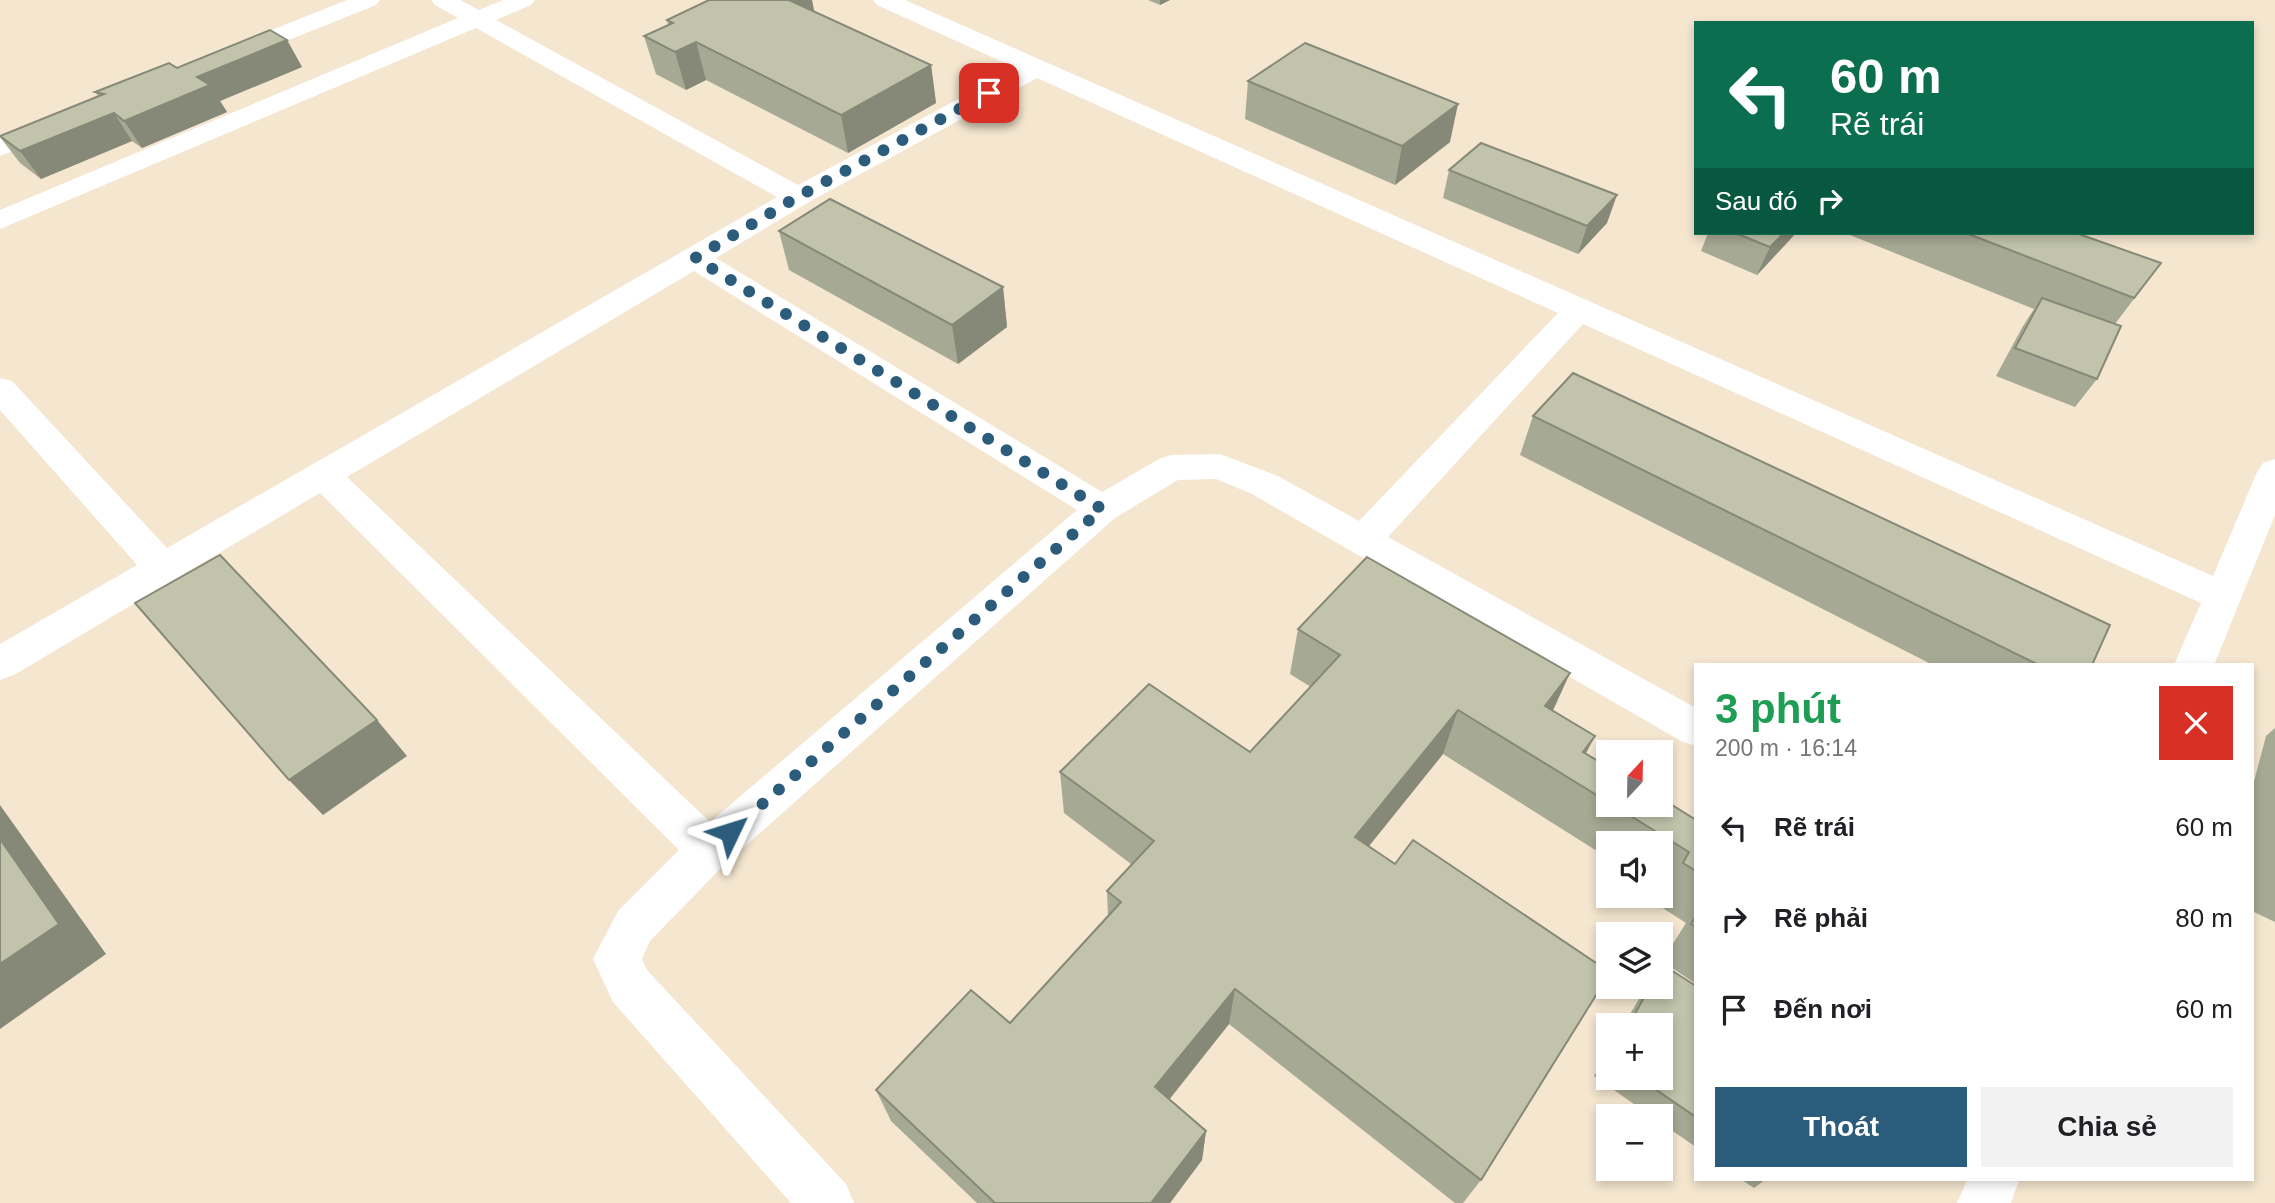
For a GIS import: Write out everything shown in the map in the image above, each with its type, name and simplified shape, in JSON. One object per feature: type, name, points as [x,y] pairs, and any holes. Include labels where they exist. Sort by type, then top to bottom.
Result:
[{"type":"street","points":[[214,62],[368,0]]},
{"type":"street","points":[[443,0],[765,180],[799,196]]},
{"type":"street","points":[[0,220],[523,0]]},
{"type":"street","points":[[885,0],[2221,596]]},
{"type":"street","points":[[0,664],[799,196],[1036,68]]},
{"type":"street","points":[[0,148],[72,119]]},
{"type":"street","points":[[695,258],[1102,509]]},
{"type":"street","points":[[1363,541],[1579,310]]},
{"type":"street","points":[[0,389],[164,570]]},
{"type":"street","points":[[827,1203],[630,986],[617,959],[634,926],[709,850],[1102,509],[1171,468],[1220,466],[1265,485],[1694,728]]},
{"type":"street","points":[[2195,663],[2275,472]]},
{"type":"street","points":[[324,476],[709,850]]},
{"type":"street","points":[[1984,1203],[1993,1181]]},
{"type":"building","points":[[709,0],[789,0],[931,65],[841,115],[696,42],[675,52],[644,36],[673,23],[667,20]]},
{"type":"building","points":[[270,30],[287,40],[197,77],[210,85],[124,121],[114,113],[20,151],[0,136],[104,94],[95,92],[169,63],[177,68]]},
{"type":"building","points":[[1305,43],[1458,104],[1402,146],[1248,81]]},
{"type":"building","points":[[1481,143],[1617,195],[1587,226],[1449,170]]},
{"type":"building","points":[[830,199],[1003,287],[952,325],[779,231]]},
{"type":"building","points":[[1740,235],[1782,235],[1770,247]]},
{"type":"building","points":[[1971,235],[2082,235],[2161,263],[2134,298]]},
{"type":"building","points":[[2042,298],[2121,326],[2097,379],[2015,348]]},
{"type":"building","points":[[1573,373],[2110,625],[2093,663],[2035,663],[1533,416]]},
{"type":"building","points":[[220,555],[377,720],[289,780],[135,603]]},
{"type":"building","points":[[1367,557],[1570,673],[1545,706],[1595,736],[1583,752],[1596,760],[1596,795],[1458,710],[1355,837],[1395,864],[1413,840],[1596,963],[1596,995],[1481,1180],[1235,989],[1155,1087],[1206,1131],[1151,1203],[995,1203],[876,1090],[971,990],[1010,1023],[1121,902],[1107,891],[1154,841],[1060,772],[1149,684],[1250,752],[1340,655],[1298,629]]},
{"type":"building","points":[[1673,806],[1694,819],[1694,870],[1683,863],[1689,852],[1673,842],[1673,831],[1655,831],[1632,817],[1673,817]]},
{"type":"building","points":[[0,839],[59,924],[0,964]]},
{"type":"building","points":[[1673,971],[1694,985],[1694,1116],[1657,1090],[1673,1090],[1673,1013],[1635,1013],[1643,999],[1673,999]]},
{"type":"route","points":[[730,832],[1102,509],[695,258],[799,196],[989,93]]}]
